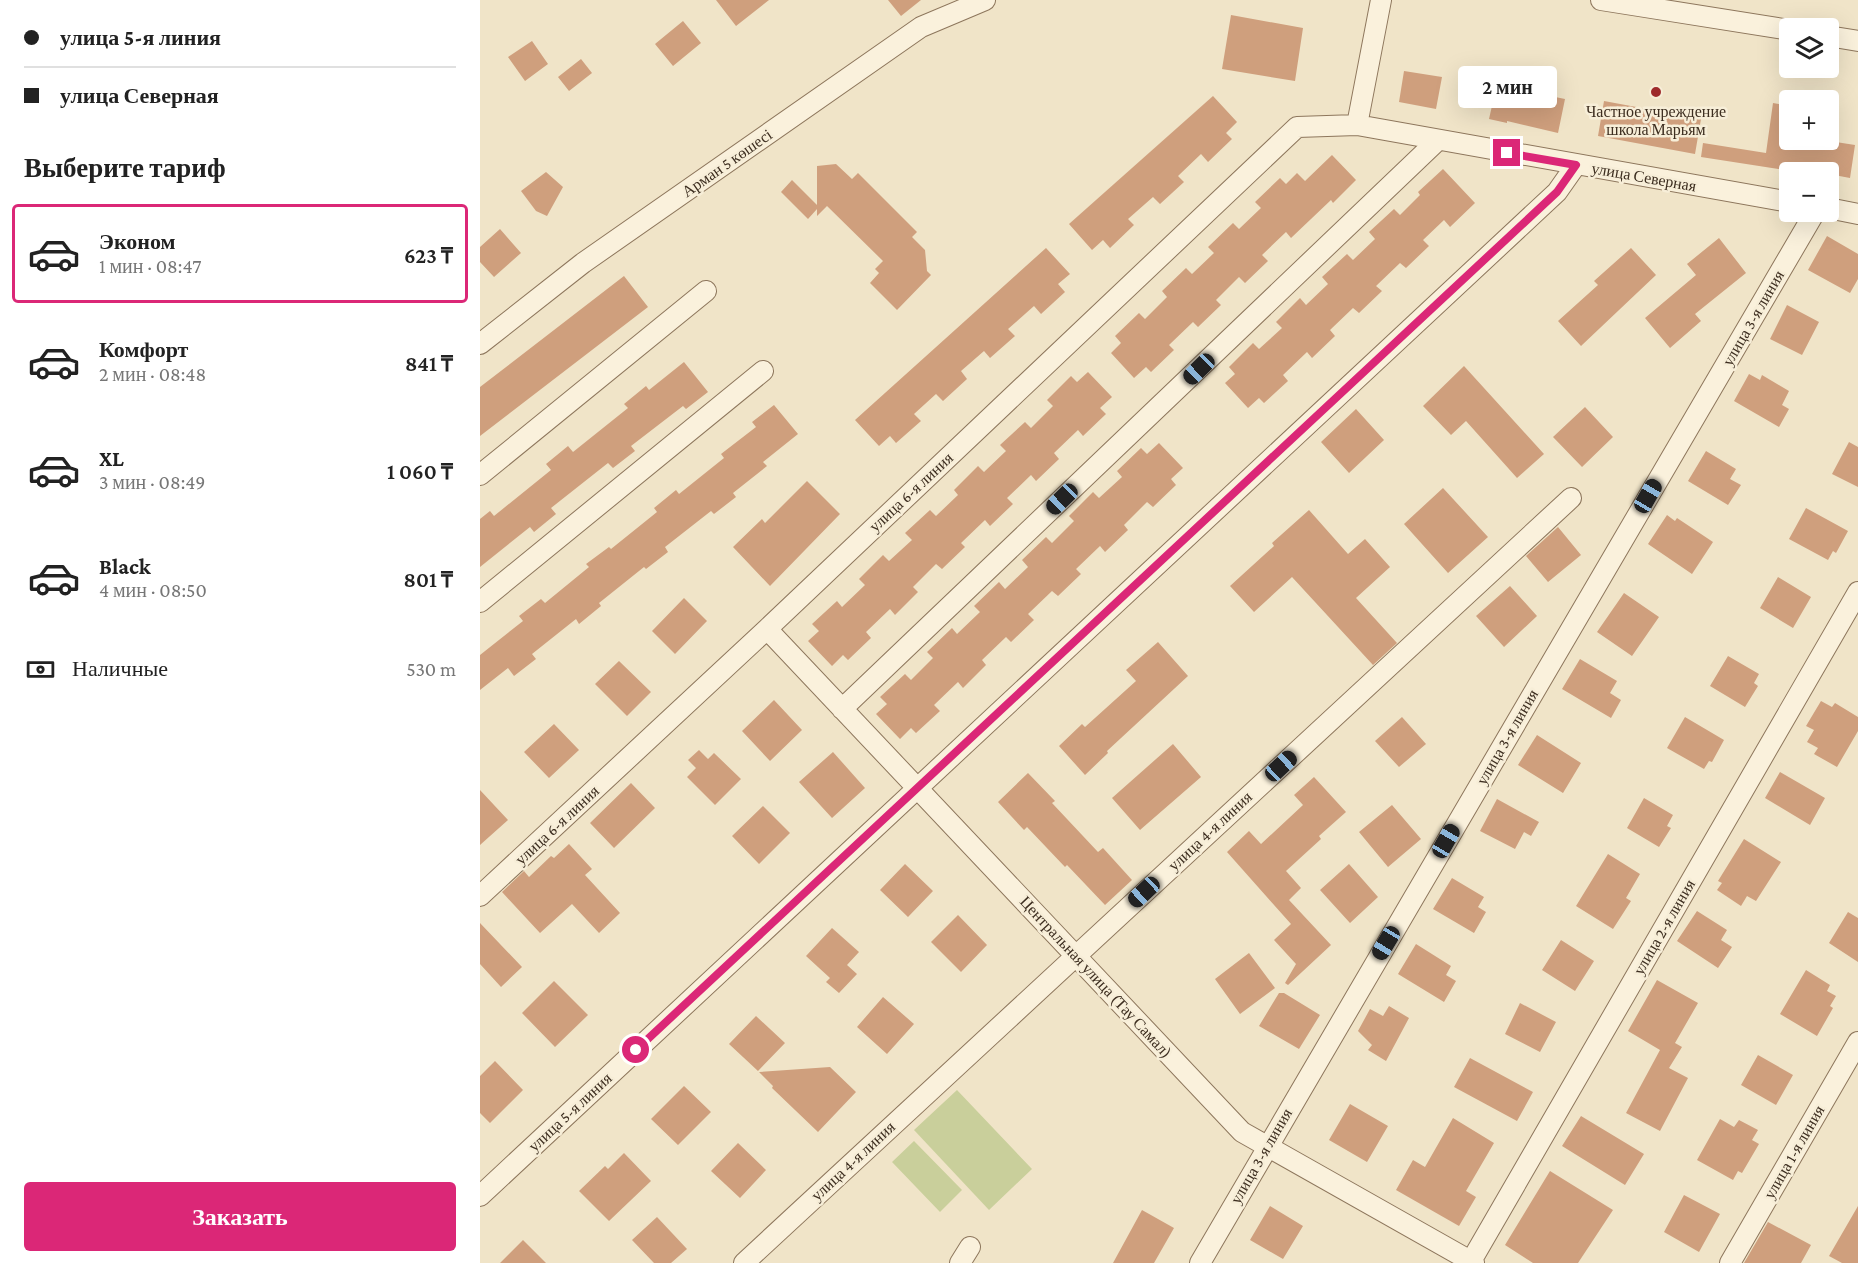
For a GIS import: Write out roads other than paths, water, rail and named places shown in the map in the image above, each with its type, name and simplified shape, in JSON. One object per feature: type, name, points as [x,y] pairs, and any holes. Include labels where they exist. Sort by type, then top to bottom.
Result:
[{"type":"street","name":"Арман 5 көшесі","points":[[480,344],[583,263],[921,27],[986,0]]},
{"type":"street","points":[[1357,125],[1382,0]]},
{"type":"street","points":[[1600,0],[1779,28]]},
{"type":"street","points":[[1839,38],[1858,41]]},
{"type":"street","name":"улица Северная","points":[[1357,125],[1779,200]]},
{"type":"street","name":"улица 6-я линия","points":[[480,896],[767,629],[1297,127],[1357,125]]},
{"type":"street","points":[[842,709],[1438,140]]},
{"type":"street","name":"улица 5-я линия","points":[[480,1196],[1557,192],[1576,165]]},
{"type":"street","points":[[1839,210],[1858,214]]},
{"type":"street","name":"улица 3-я линия","points":[[1200,1263],[1809,222]]},
{"type":"street","points":[[480,475],[706,291]]},
{"type":"street","points":[[480,602],[763,371]]},
{"type":"street","name":"улица 4-я линия","points":[[744,1263],[1571,498]]},
{"type":"street","name":"улица 2-я линия","points":[[1472,1262],[1858,592]]},
{"type":"street","name":"Центральная улица (Тау Самал)","points":[[767,629],[1242,1132],[1472,1262]]},
{"type":"street","name":"улица 1-я линия","points":[[1730,1263],[1858,1042]]},
{"type":"place","name":"Частное учреждение школа Марьям","points":[[1656,92]]}]
